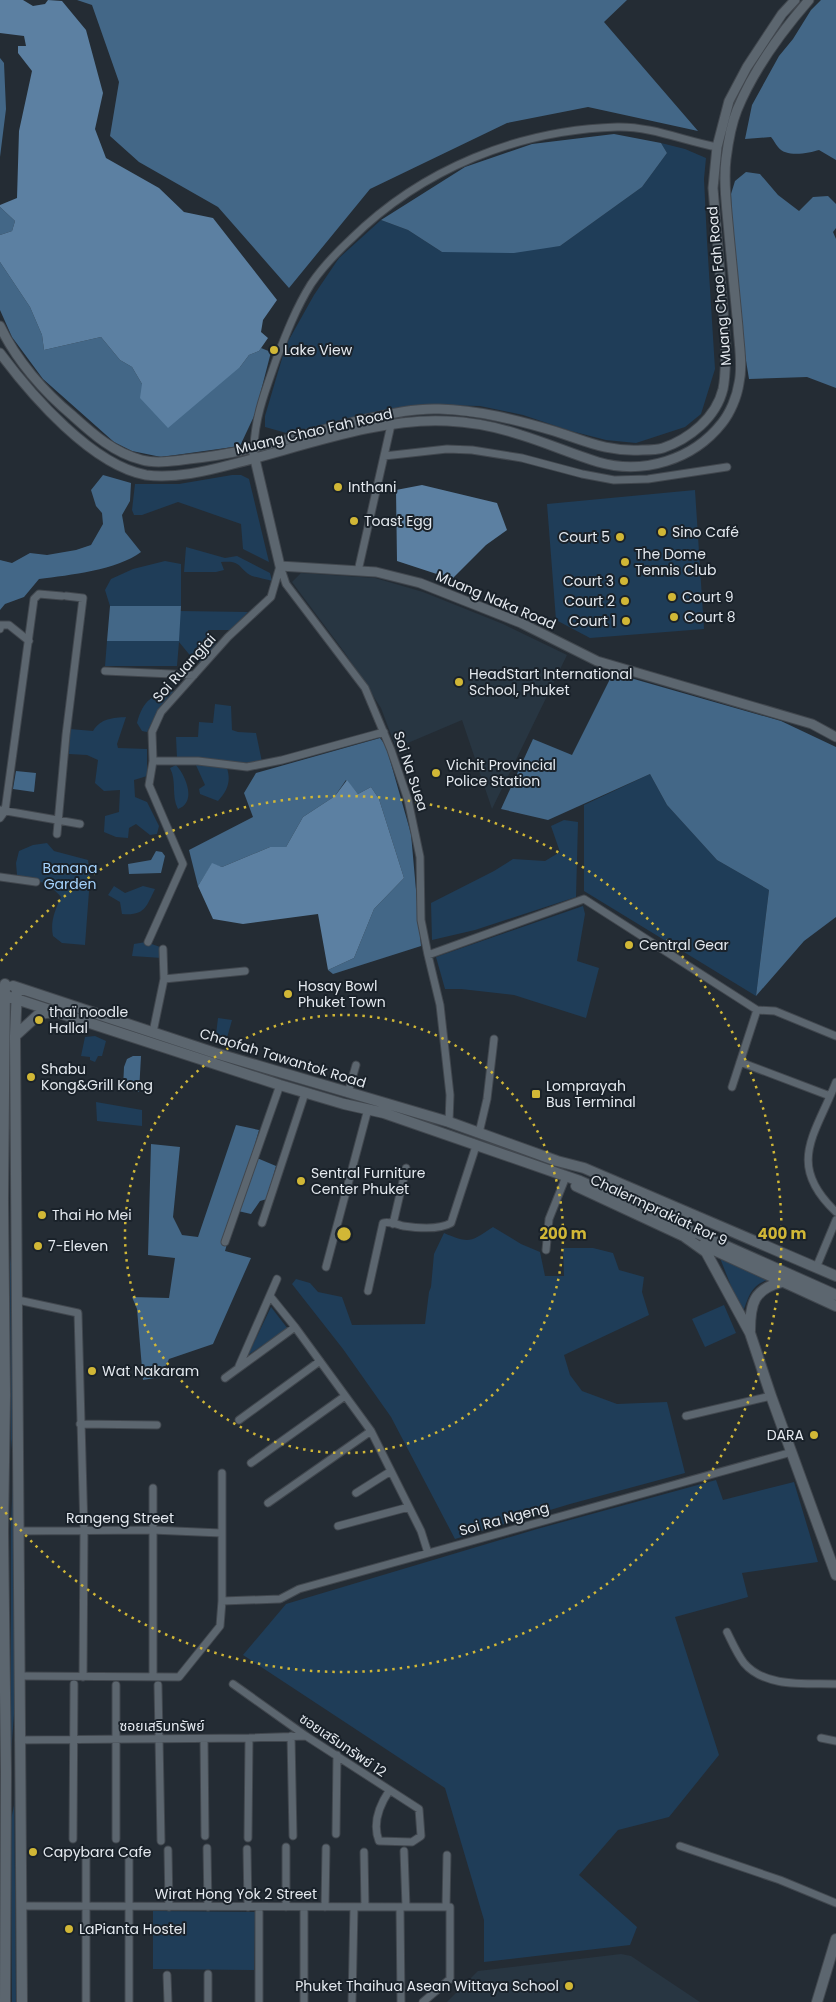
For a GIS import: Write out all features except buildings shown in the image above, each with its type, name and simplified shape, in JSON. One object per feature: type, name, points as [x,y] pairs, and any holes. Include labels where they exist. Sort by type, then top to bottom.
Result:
[{"type":"main road","name":"Chaofah Tawantok Road","points":[[3,989],[18,988],[348,1093],[449,1122],[557,1161]]},
{"type":"main road","points":[[18,988],[15,1036],[22,2002]]},
{"type":"main road","name":"Chaofah Tawantok Road","points":[[3,989],[17,999],[280,1085],[368,1110],[554,1172]]},
{"type":"main road","points":[[3,989],[2,1395],[5,1457],[2,1531],[2,1670],[6,1773],[2,1910],[5,2002]]},
{"type":"main road","points":[[15,1036],[39,1014],[49,1011],[59,1012]]},
{"type":"main road","points":[[557,1161],[583,1175],[836,1288]]},
{"type":"main road","name":"Chalermprakiat Ror 9","points":[[557,1161],[594,1172],[836,1276]]},
{"type":"main road","points":[[554,1172],[643,1208],[836,1295]]},
{"type":"main road","name":"Chalermprakiat Ror 9","points":[[554,1172],[580,1189],[836,1306]]},
{"type":"main road","points":[[3,1201],[17,1201]]},
{"type":"main road","points":[[685,1237],[706,1252],[750,1333],[836,1575]]},
{"type":"main road","points":[[750,1333],[750,1317],[754,1299],[768,1286],[782,1282]]},
{"type":"main road","points":[[5,1457],[19,1457]]},
{"type":"main road","points":[[6,1773],[20,1773]]},
{"type":"main road","points":[[817,2002],[836,1939]]},
{"type":"street","name":"Muang Chao Fah Road","points":[[0,326],[20,359],[56,402],[96,436],[119,451],[143,461],[211,457],[398,412],[438,409],[498,416],[554,431],[599,447],[631,451],[661,449],[686,437],[698,428],[712,413],[722,391],[726,346],[712,188],[717,147],[729,101],[747,67],[782,14],[795,0]]},
{"type":"street","name":"Muang Chao Fah Road","points":[[0,353],[56,417],[93,450],[116,465],[147,475],[171,475],[213,469],[326,439],[391,425],[445,421],[482,425],[518,434],[600,462],[634,466],[680,457],[704,442],[724,421],[736,396],[740,380],[739,345],[726,196],[726,163],[736,110],[756,73],[787,26],[809,0]]},
{"type":"street","points":[[254,447],[254,430],[260,404],[292,320],[302,300],[312,283],[337,252],[400,196],[443,171],[476,157],[533,137],[559,132],[630,128],[648,130],[689,142],[717,147]]},
{"type":"street","points":[[726,346],[739,345]]},
{"type":"street","points":[[358,571],[391,425]]},
{"type":"street","name":"Soi Na Suea","points":[[254,447],[254,459],[286,584],[365,688],[384,732],[408,800],[420,857],[421,920],[440,1005],[450,1095],[449,1122]]},
{"type":"street","points":[[384,456],[447,449],[472,450],[522,458],[582,474],[614,480],[648,479],[727,467]]},
{"type":"street","points":[[211,457],[213,469]]},
{"type":"street","name":"Muang Naka Road","points":[[280,566],[376,572],[420,584],[520,623],[597,661],[812,724],[836,737]]},
{"type":"street","name":"Soi Ruangjai","points":[[148,942],[183,864],[149,785],[153,761],[152,732],[161,712],[194,674],[228,637],[271,597],[280,566]]},
{"type":"street","points":[[0,818],[3,811],[36,595],[84,598],[66,735],[57,834]]},
{"type":"street","points":[[0,629],[2,625],[9,625],[29,640]]},
{"type":"street","points":[[105,671],[194,674]]},
{"type":"street","points":[[153,761],[198,761],[247,767],[282,760],[384,732]]},
{"type":"street","points":[[3,811],[80,824]]},
{"type":"street","points":[[0,877],[36,882]]},
{"type":"street","points":[[428,955],[584,900],[757,1010],[775,1011],[836,1036]]},
{"type":"street","points":[[153,1032],[164,979],[164,949]]},
{"type":"street","points":[[164,979],[245,971]]},
{"type":"street","points":[[732,1087],[757,1010]]},
{"type":"street","points":[[478,1133],[487,1100],[494,1039]]},
{"type":"street","points":[[740,1062],[830,1096]]},
{"type":"street","points":[[348,1093],[356,1065]]},
{"type":"street","points":[[836,1082],[809,1143],[809,1176],[823,1200],[836,1212]]},
{"type":"street","points":[[225,1242],[280,1085]]},
{"type":"street","points":[[262,1223],[305,1092]]},
{"type":"street","points":[[326,1266],[368,1110]]},
{"type":"street","points":[[368,1291],[382,1224],[386,1222],[423,1227],[445,1225],[452,1222],[476,1146]]},
{"type":"street","points":[[393,1224],[406,1168]]},
{"type":"street","points":[[546,1250],[549,1219],[565,1179]]},
{"type":"street","points":[[816,1268],[836,1220]]},
{"type":"street","points":[[239,1366],[277,1279]]},
{"type":"street","points":[[270,1296],[295,1327],[371,1432],[409,1507],[428,1553]]},
{"type":"street","points":[[18,1300],[78,1313],[84,1530],[83,1677]]},
{"type":"street","points":[[225,1378],[295,1327]]},
{"type":"street","points":[[239,1420],[320,1361]]},
{"type":"street","points":[[251,1462],[345,1396]]},
{"type":"street","points":[[686,1416],[771,1396]]},
{"type":"street","points":[[80,1424],[157,1425]]},
{"type":"street","points":[[268,1503],[371,1432]]},
{"type":"street","name":"Soi Ra Ngeng","points":[[222,1601],[280,1599],[299,1589],[792,1452]]},
{"type":"street","points":[[356,1493],[391,1471]]},
{"type":"street","points":[[19,1676],[179,1677],[220,1626],[222,1601],[222,1473]]},
{"type":"street","points":[[153,1488],[153,1677]]},
{"type":"street","points":[[338,1526],[409,1507]]},
{"type":"street","name":"Rangeng Street","points":[[18,1531],[152,1530],[221,1533]]},
{"type":"street","points":[[727,1632],[743,1662],[755,1673],[783,1681],[836,1684]]},
{"type":"street","points":[[73,1839],[74,1684]]},
{"type":"street","name":"ซอยเสริมทรัพย์ 12","points":[[233,1684],[306,1736],[419,1809],[421,1836],[412,1842],[379,1842],[376,1835],[378,1808],[389,1791]]},
{"type":"street","points":[[116,1685],[116,1839]]},
{"type":"street","points":[[158,1685],[161,1841]]},
{"type":"street","points":[[291,1736],[293,1836]]},
{"type":"street","name":"ซอยเสริมทรัพย์","points":[[19,1740],[204,1739],[306,1736]]},
{"type":"street","points":[[248,1838],[249,1738]]},
{"type":"street","points":[[821,1738],[836,1741]]},
{"type":"street","points":[[204,1739],[205,1836]]},
{"type":"street","points":[[336,1834],[337,1756]]},
{"type":"street","points":[[680,1846],[780,1880],[836,1903]]},
{"type":"street","points":[[286,1847],[286,1907]]},
{"type":"street","points":[[207,1848],[208,1907]]},
{"type":"street","points":[[325,1907],[326,1848]]},
{"type":"street","points":[[247,1849],[248,1907]]},
{"type":"street","points":[[168,1850],[169,1907]]},
{"type":"street","points":[[401,2002],[404,1851]]},
{"type":"street","points":[[364,1852],[365,1907]]},
{"type":"street","points":[[86,1853],[86,2002]]},
{"type":"street","points":[[129,1853],[129,2002]]},
{"type":"street","points":[[423,2002],[450,1979],[450,1906],[446,1907],[446,1854]]},
{"type":"street","name":"Wirat Hong Yok 2 Street","points":[[22,1906],[446,1907]]},
{"type":"street","points":[[259,1907],[259,2002]]},
{"type":"street","points":[[304,1907],[304,2002]]},
{"type":"street","points":[[352,2002],[354,1907]]},
{"type":"street","points":[[208,1974],[208,2002]]},
{"type":"street","points":[[168,1975],[168,2002]]},
{"type":"shaded area","points":[[0,0],[23,0],[33,6],[45,4],[48,0],[62,1],[86,30],[103,93],[95,129],[106,158],[159,188],[184,212],[213,218],[277,300],[263,320],[261,332],[268,338],[259,351],[249,355],[240,367],[168,428],[140,398],[142,384],[132,367],[120,360],[101,337],[44,350],[42,335],[30,307],[0,262],[0,235],[12,231],[15,221],[0,205],[17,198],[19,131],[32,71],[18,53],[18,46],[26,46],[24,36],[0,33]]},
{"type":"shaded area","points":[[77,0],[627,0],[604,22],[698,131],[588,107],[507,123],[370,189],[289,288],[218,207],[139,162],[110,136],[119,82],[92,5]]},
{"type":"shaded area","points":[[821,0],[836,0],[836,160],[819,150],[798,154],[786,153],[778,147],[771,137],[745,139],[752,105],[779,56],[793,39],[811,10]]},
{"type":"shaded area","points":[[0,58],[4,63],[6,109],[0,157]]},
{"type":"shaded area","points":[[614,134],[661,143],[667,153],[642,187],[560,246],[514,253],[442,252],[408,230],[381,220],[465,167],[532,144]]},
{"type":"shaded area","points":[[746,172],[760,174],[778,195],[799,211],[813,197],[828,196],[836,204],[836,228],[833,232],[836,239],[836,388],[807,377],[749,379],[741,330],[732,232],[731,194],[735,181]]},
{"type":"shaded area","points":[[0,207],[15,221],[12,231],[0,235]]},
{"type":"shaded area","points":[[0,262],[30,307],[42,335],[44,350],[101,337],[120,360],[132,367],[142,384],[240,367],[249,355],[259,351],[261,348],[271,352],[255,414],[240,446],[161,457],[132,451],[114,442],[43,379],[12,337],[0,310]]},
{"type":"shaded area","points":[[103,475],[131,483],[130,501],[122,515],[125,532],[141,552],[131,558],[106,567],[39,579],[24,597],[5,604],[0,610],[0,560],[12,563],[30,553],[47,555],[76,550],[91,545],[103,524],[102,513],[96,506],[91,490]]},
{"type":"shaded area","points":[[422,485],[497,503],[507,530],[486,545],[452,579],[397,561],[396,490]]},
{"type":"shaded area","name":"HeadStart International School, Phuket","points":[[301,573],[375,578],[423,592],[503,624],[567,655],[492,809],[462,720],[396,748],[381,708],[345,653],[292,582]]},
{"type":"shaded area","points":[[110,606],[181,606],[179,641],[107,641]]},
{"type":"shaded area","points":[[613,673],[781,721],[836,747],[836,917],[804,941],[756,996],[769,890],[717,860],[667,805],[650,774],[548,820],[501,809],[533,739],[572,755]]},
{"type":"shaded area","points":[[380,738],[386,746],[411,834],[421,946],[333,974],[328,970],[354,958],[374,909],[404,878],[379,799],[371,787],[358,794],[346,780],[335,796],[303,817],[286,847],[270,847],[222,867],[212,864],[198,886],[189,850],[253,817],[244,793],[256,773]]},
{"type":"shaded area","points":[[16,771],[36,773],[34,792],[13,789]]},
{"type":"shaded area","points":[[347,780],[358,794],[371,787],[379,799],[404,878],[374,909],[354,958],[328,970],[318,914],[243,924],[213,919],[198,886],[212,863],[222,867],[270,847],[286,847],[303,817],[335,796]]},
{"type":"shaded area","points":[[156,851],[162,852],[165,856],[161,873],[129,874],[128,864],[151,860]]},
{"type":"shaded area","points":[[133,1056],[141,1056],[139,1092],[123,1089],[124,1067],[127,1059]]},
{"type":"shaded area","points":[[236,1125],[259,1130],[225,1251],[251,1258],[213,1344],[169,1359],[160,1377],[143,1380],[137,1309],[132,1297],[169,1298],[175,1258],[148,1255],[151,1144],[180,1147],[173,1217],[182,1235],[198,1237]]},
{"type":"shaded area","points":[[257,1158],[276,1166],[267,1199],[260,1201],[251,1214],[238,1211]]},
{"type":"shaded area","name":"Phuket Thaihua Asean Wittaya School","points":[[621,1954],[631,1956],[700,2002],[447,2002],[478,1971]]},
{"type":"green space","points":[[661,143],[685,149],[706,158],[704,179],[715,369],[701,414],[685,427],[636,443],[606,440],[523,415],[480,406],[435,405],[403,407],[290,434],[265,427],[265,416],[286,345],[314,295],[339,258],[381,220],[408,230],[442,252],[560,246],[642,187],[667,153]]},
{"type":"green space","points":[[241,475],[249,479],[269,562],[243,549],[241,524],[178,502],[142,515],[134,515],[132,510],[135,484],[179,484]]},
{"type":"green space","name":"The Dome Tennis Club","points":[[695,490],[704,629],[590,638],[556,620],[547,504]]},
{"type":"green space","points":[[186,547],[225,558],[237,556],[270,573],[272,581],[252,576],[237,563],[233,562],[221,562],[224,570],[216,572],[184,572]]},
{"type":"green space","points":[[165,561],[181,564],[181,606],[110,606],[105,590],[111,579],[133,569]]},
{"type":"green space","points":[[180,611],[248,612],[230,630],[208,630],[209,640],[217,644],[201,663],[193,659],[179,642],[177,666],[105,666],[107,641],[178,641]]},
{"type":"green space","points":[[176,691],[160,707],[147,732],[142,731],[137,723],[146,703],[155,696]]},
{"type":"green space","points":[[215,704],[231,706],[232,730],[256,733],[262,762],[239,763],[177,758],[176,737],[198,737],[199,722],[213,723]]},
{"type":"green space","points":[[126,717],[117,744],[118,748],[147,749],[147,776],[134,780],[135,797],[147,802],[159,826],[157,834],[150,835],[136,824],[129,828],[128,838],[116,837],[104,832],[105,816],[119,812],[120,790],[104,791],[95,783],[98,760],[87,755],[69,754],[70,729],[93,731],[104,721],[112,718]]},
{"type":"green space","points":[[195,763],[227,768],[228,785],[218,801],[200,794],[199,789],[205,785]]},
{"type":"green space","points":[[176,765],[188,788],[187,801],[184,806],[178,809],[170,768]]},
{"type":"green space","points":[[650,774],[667,805],[717,860],[769,890],[756,996],[584,891],[584,805]]},
{"type":"green space","points":[[564,820],[578,822],[576,897],[475,930],[432,940],[431,903],[494,871],[513,859],[545,861],[560,852],[551,826]]},
{"type":"green space","name":"Banana Garden","points":[[47,843],[54,851],[88,860],[90,878],[85,945],[62,943],[53,936],[55,911],[61,897],[46,885],[17,875],[16,863],[19,851],[33,845]]},
{"type":"green space","points":[[114,886],[125,893],[143,886],[155,889],[144,909],[136,913],[122,914],[120,902],[108,895]]},
{"type":"green space","points":[[583,906],[585,914],[577,961],[599,968],[586,1018],[514,995],[445,989],[436,957]]},
{"type":"green space","points":[[146,942],[160,947],[162,958],[132,956],[134,944]]},
{"type":"green space","points":[[218,1018],[232,1020],[225,1045],[215,1043]]},
{"type":"green space","points":[[95,1036],[106,1041],[102,1056],[98,1056],[95,1062],[90,1060],[90,1057],[81,1056],[85,1037]]},
{"type":"green space","points":[[96,1102],[142,1110],[142,1126],[97,1121]]},
{"type":"green space","points":[[493,1227],[521,1244],[540,1252],[545,1276],[564,1276],[563,1248],[593,1248],[613,1253],[619,1270],[644,1277],[642,1292],[649,1315],[564,1355],[570,1375],[582,1391],[617,1404],[667,1402],[685,1473],[570,1504],[455,1539],[391,1417],[343,1349],[292,1284],[296,1279],[310,1283],[318,1292],[342,1297],[352,1325],[425,1324],[434,1254],[444,1233],[459,1239],[470,1240]]},
{"type":"green space","points":[[13,1238],[15,1407],[11,1450],[10,1264]]},
{"type":"green space","points":[[720,1258],[767,1280],[761,1282],[753,1289],[742,1314]]},
{"type":"green space","points":[[724,1305],[736,1333],[705,1347],[692,1319]]},
{"type":"green space","points":[[271,1307],[288,1329],[248,1355]]},
{"type":"green space","points":[[13,1479],[15,1701],[11,1753],[11,1522]]},
{"type":"green space","points":[[716,1480],[723,1500],[794,1482],[818,1562],[742,1573],[748,1597],[675,1617],[719,1755],[669,1817],[618,1830],[579,1875],[637,1927],[630,1945],[484,1962],[484,1920],[445,1788],[243,1655],[286,1604],[537,1529]]},
{"type":"green space","points":[[14,1778],[16,2002],[12,2002],[11,1820],[14,1805]]},
{"type":"green space","points":[[153,1911],[255,1912],[254,1970],[153,1969]]},
{"type":"place","name":"Lake View","points":[[274,350]]},
{"type":"place","name":"Inthani","points":[[338,487]]},
{"type":"place","name":"Toast Egg","points":[[354,521]]},
{"type":"place","name":"Sino Café","points":[[662,532]]},
{"type":"place","name":"Court 5","points":[[620,537]]},
{"type":"place","name":"The Dome Tennis Club","points":[[625,562]]},
{"type":"place","name":"Court 3","points":[[624,581]]},
{"type":"place","name":"Court 9","points":[[672,597]]},
{"type":"place","name":"Court 2","points":[[625,601]]},
{"type":"place","name":"Court 8","points":[[674,617]]},
{"type":"place","name":"Court 1","points":[[626,621]]},
{"type":"place","name":"HeadStart International School, Phuket","points":[[459,682]]},
{"type":"place","name":"Vichit Provincial Police Station","points":[[436,773]]},
{"type":"place","name":"Central Gear","points":[[629,945]]},
{"type":"place","name":"Hosay Bowl Phuket Town","points":[[288,994]]},
{"type":"place","name":"thaï noodle Hallal","points":[[39,1020]]},
{"type":"place","name":"Shabu Kong&Grill Kong","points":[[31,1077]]},
{"type":"place","name":"Lomprayah Bus Terminal","points":[[536,1094]]},
{"type":"place","name":"Sentral Furniture Center Phuket","points":[[301,1181]]},
{"type":"place","name":"Thai Ho Mei","points":[[42,1215]]},
{"type":"place","name":"7-Eleven","points":[[38,1246]]},
{"type":"place","name":"Wat Nakaram","points":[[92,1371]]},
{"type":"place","name":"DARA","points":[[814,1435]]},
{"type":"place","name":"Capybara Cafe","points":[[33,1852]]},
{"type":"place","name":"LaPianta Hostel","points":[[69,1929]]},
{"type":"place","name":"Phuket Thaihua Asean Wittaya School","points":[[569,1986]]}]
